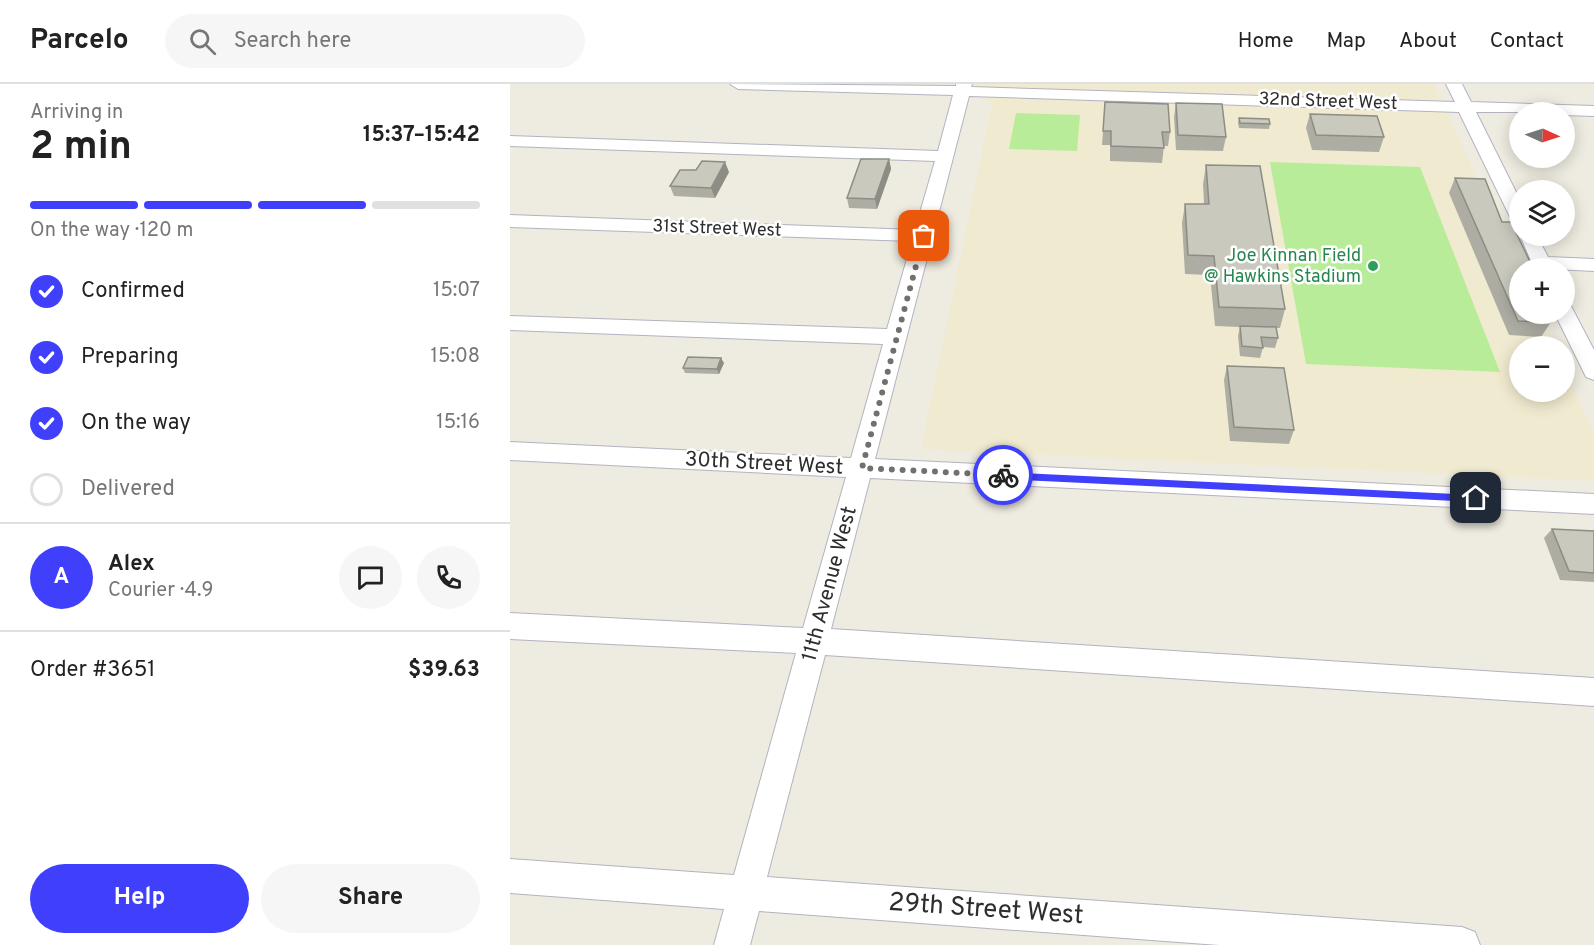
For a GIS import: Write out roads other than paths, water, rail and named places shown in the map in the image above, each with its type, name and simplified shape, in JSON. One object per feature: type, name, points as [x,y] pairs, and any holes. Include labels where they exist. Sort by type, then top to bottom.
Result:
[{"type":"street","name":"32nd Street West","points":[[738,84],[963,87],[1594,111]]},
{"type":"street","points":[[1454,84],[1509,197]]},
{"type":"street","name":"11th Avenue West","points":[[732,945],[963,87]]},
{"type":"street","points":[[510,141],[945,156]]},
{"type":"street","name":"31st Street West","points":[[510,221],[924,236]]},
{"type":"street","points":[[1575,265],[1594,265]]},
{"type":"street","points":[[510,323],[897,337]]},
{"type":"street","points":[[1570,324],[1594,372]]},
{"type":"street","name":"30th Street West","points":[[510,451],[1594,504]]},
{"type":"street","points":[[510,626],[815,641],[1594,692]]},
{"type":"street","name":"29th Street West","points":[[510,876],[747,892],[1301,939],[1462,945]]},
{"type":"place","name":"Joe Kinnan Field @ Hawkins Stadium","points":[[1373,266]]}]
